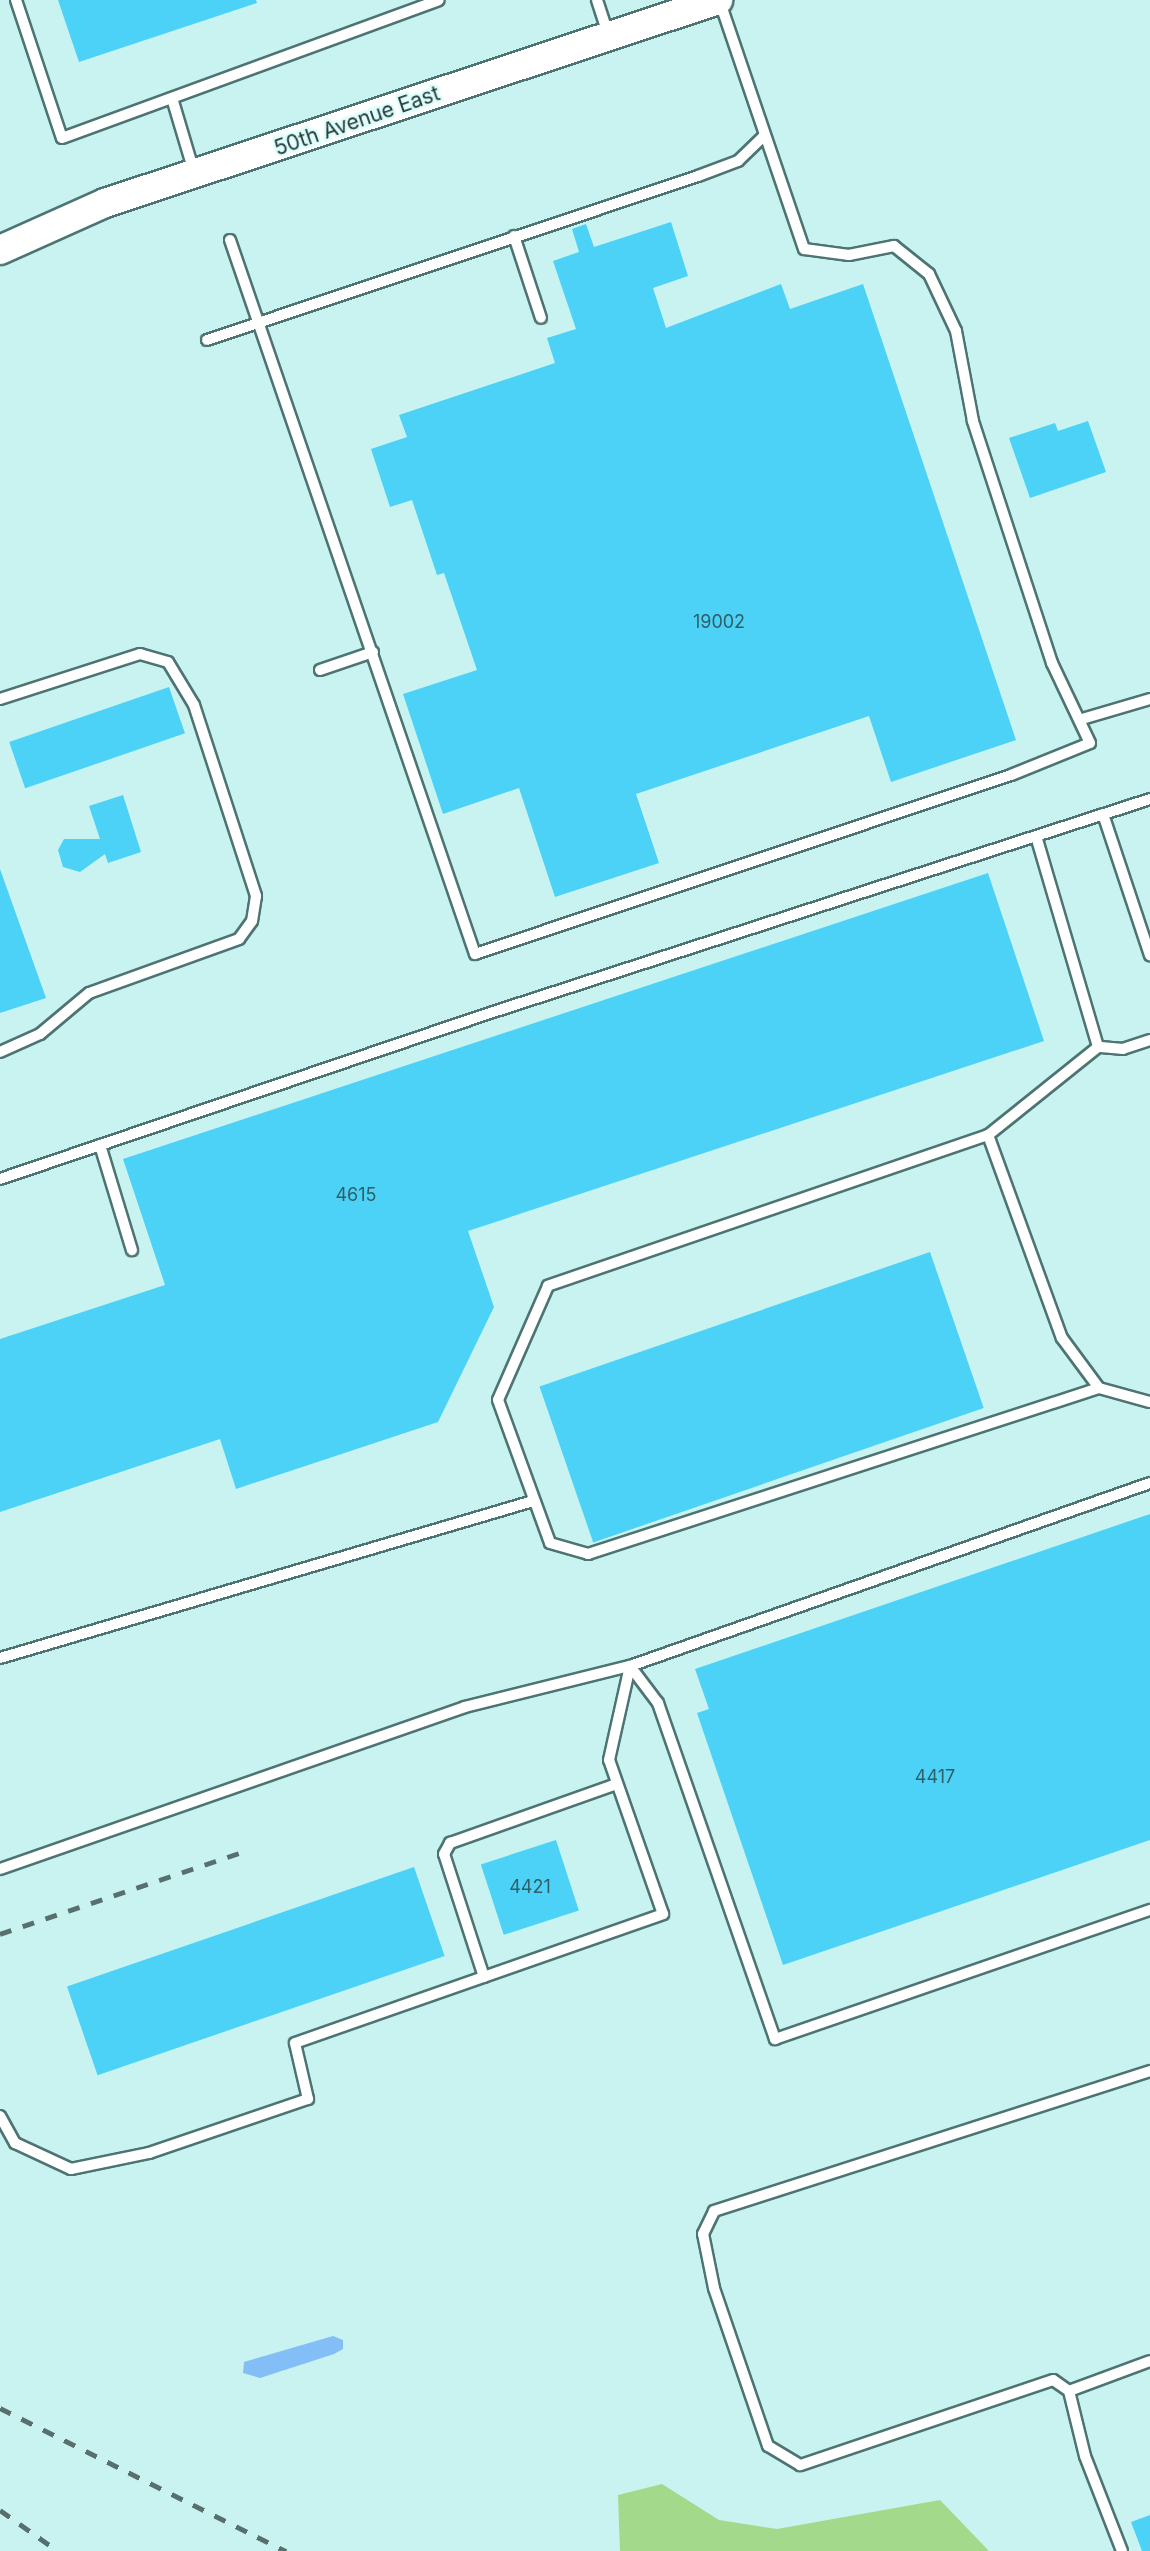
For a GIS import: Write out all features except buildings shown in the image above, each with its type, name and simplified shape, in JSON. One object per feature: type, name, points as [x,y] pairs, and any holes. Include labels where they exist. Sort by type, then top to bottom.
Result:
[{"type":"street","name":"50th Avenue East","points":[[0,250],[42,227],[718,0]]},
{"type":"lane","points":[[16,0],[62,138],[439,0]]},
{"type":"lane","points":[[597,0],[609,36]]},
{"type":"lane","points":[[230,240],[475,954],[1011,775],[1090,743],[1082,719],[1052,663],[973,421],[956,331],[929,274],[894,246],[849,255],[804,249],[718,0]]},
{"type":"lane","points":[[172,98],[195,175]]},
{"type":"lane","points":[[207,340],[738,161],[764,135]]},
{"type":"lane","points":[[514,236],[541,318]]},
{"type":"lane","points":[[320,670],[373,652]]},
{"type":"lane","points":[[0,699],[140,653],[168,662],[194,705],[256,896],[248,930],[229,945],[89,993],[40,1034],[0,1052]]},
{"type":"lane","points":[[1082,719],[1150,699]]},
{"type":"lane","points":[[0,1180],[1150,799]]},
{"type":"lane","points":[[1103,814],[1150,955]]},
{"type":"lane","points":[[1036,836],[1098,1047]]},
{"type":"lane","points":[[1150,1040],[1123,1049],[1098,1047],[988,1135],[548,1286],[498,1400],[550,1543],[588,1554],[602,1552],[1099,1388],[1150,1402]]},
{"type":"lane","points":[[988,1135],[1062,1338],[1099,1388]]},
{"type":"lane","points":[[100,1145],[132,1250]]},
{"type":"lane","points":[[0,1870],[466,1707],[557,1679],[630,1665],[1150,1483]]},
{"type":"lane","points":[[0,1658],[533,1501]]},
{"type":"lane","points":[[0,2116],[16,2143],[71,2169],[149,2153],[309,2099],[295,2043],[663,1914],[609,1760],[630,1665]]},
{"type":"lane","points":[[630,1665],[658,1703],[775,2039],[1150,1910]]},
{"type":"lane","points":[[484,1977],[444,1854],[450,1843],[617,1784]]},
{"type":"lane","points":[[1122,2551],[1085,2456],[1069,2390],[1053,2380],[800,2465],[768,2446],[714,2288],[703,2234],[714,2211],[1150,2071]]},
{"type":"lane","points":[[1069,2390],[1150,2361]]},
{"type":"green space","points":[[662,2484],[719,2520],[777,2529],[940,2500],[989,2551],[620,2551],[618,2495]]},
{"type":"water","points":[[333,2336],[343,2340],[343,2349],[334,2354],[260,2378],[243,2373],[244,2362]]},
{"type":"railway","points":[[0,1934],[248,1850]]},
{"type":"railway","points":[[0,2408],[286,2551]]},
{"type":"railway","points":[[0,2510],[58,2551]]}]
